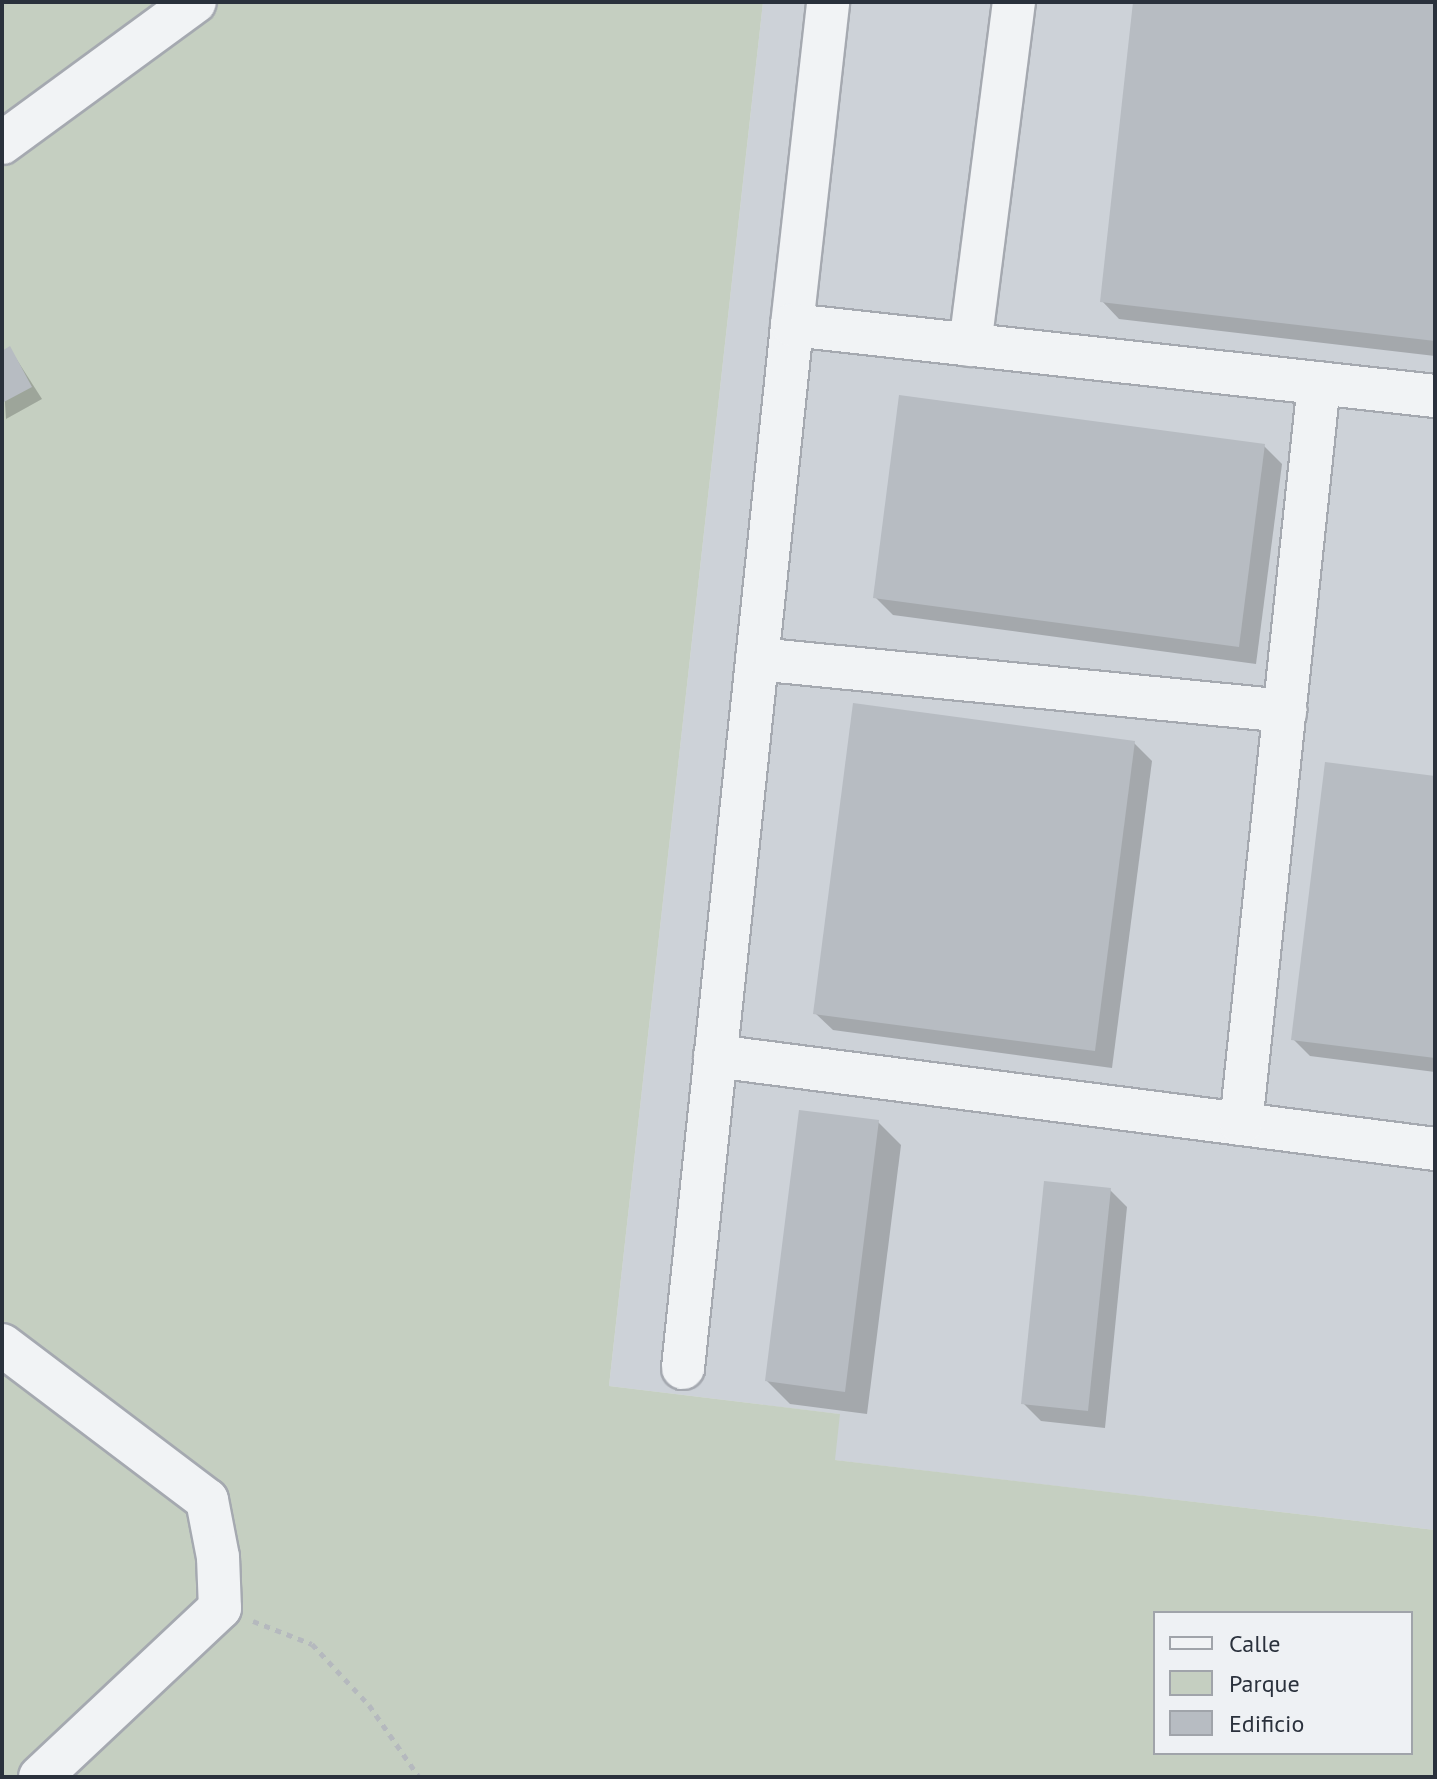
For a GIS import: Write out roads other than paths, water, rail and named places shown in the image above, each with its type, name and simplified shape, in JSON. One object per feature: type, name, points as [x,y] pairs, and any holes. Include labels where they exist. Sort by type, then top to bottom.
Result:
[{"type":"street","points":[[2,143],[195,2]]},
{"type":"street","points":[[683,1368],[828,2]]},
{"type":"street","points":[[970,345],[1014,2]]},
{"type":"street","points":[[792,325],[1435,396]]},
{"type":"street","points":[[1241,1124],[1319,383]]},
{"type":"street","points":[[757,659],[1285,711]]},
{"type":"street","points":[[715,1056],[1435,1149]]},
{"type":"street","points":[[2,1345],[207,1500],[218,1557],[220,1608],[40,1777]]}]
